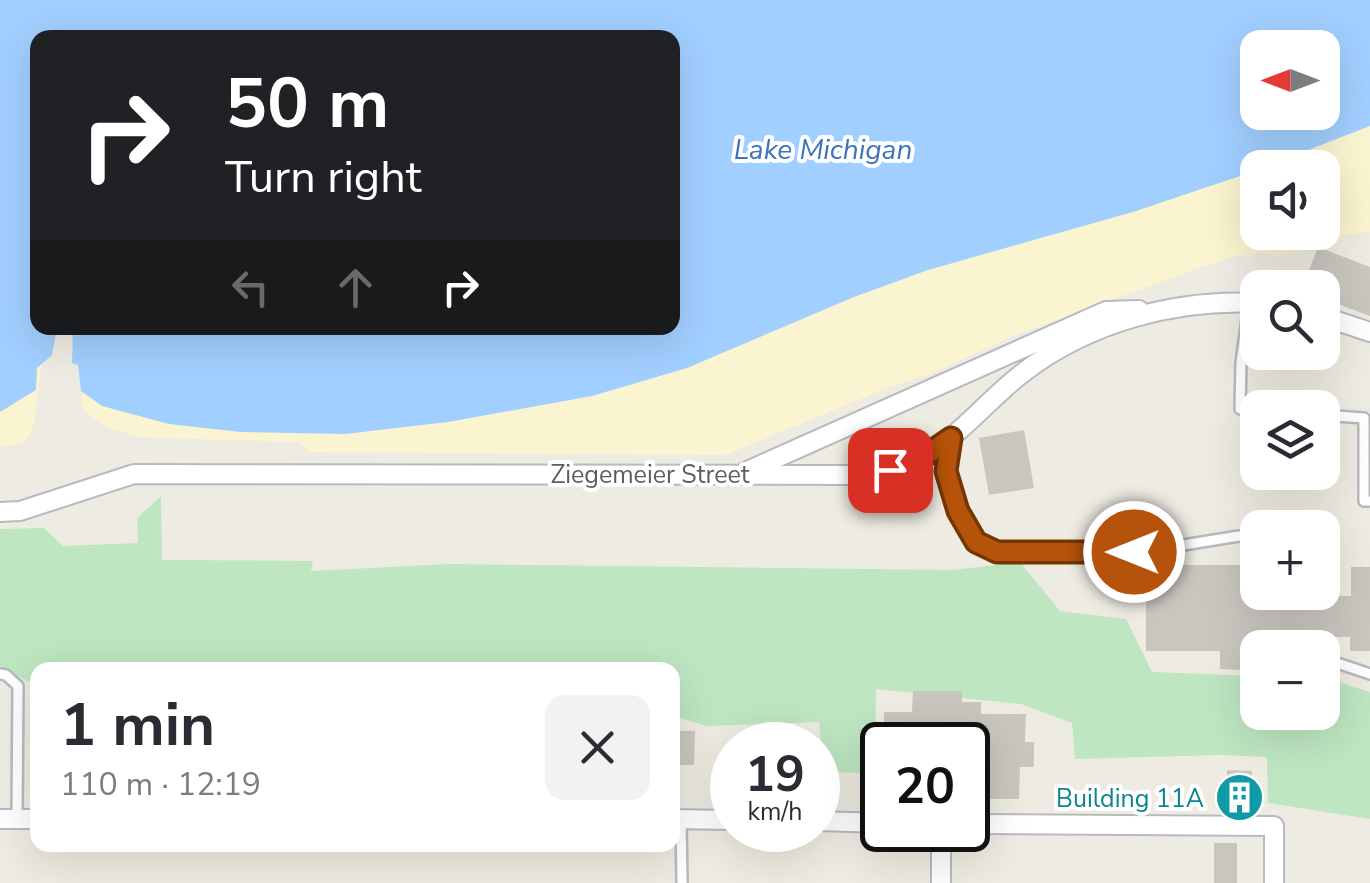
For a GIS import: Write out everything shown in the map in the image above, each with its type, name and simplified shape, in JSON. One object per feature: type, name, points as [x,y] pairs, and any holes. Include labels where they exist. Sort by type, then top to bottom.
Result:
[{"type":"street","name":"Ziegemeier Street","points":[[0,512],[20,511],[134,474],[864,475],[922,458],[951,438],[1026,370],[1092,333],[1173,308],[1240,303]]},
{"type":"street","points":[[740,474],[1106,311],[1173,308]]},
{"type":"street","points":[[1340,322],[1370,332]]},
{"type":"street","points":[[680,818],[710,819]]},
{"type":"street","points":[[990,824],[1274,826],[1274,883]]},
{"type":"street","points":[[941,852],[941,883]]},
{"type":"lane","points":[[1340,416],[1367,417],[1364,501],[1370,501]]},
{"type":"lane","points":[[951,438],[946,471],[958,511],[976,542],[997,552],[1134,552],[1239,536]]},
{"type":"lane","points":[[1340,664],[1370,674]]},
{"type":"lane","points":[[0,674],[18,686],[8,818]]},
{"type":"lane","points":[[680,852],[682,883]]},
{"type":"green space","points":[[161,496],[162,560],[313,561],[311,571],[449,564],[953,570],[1020,562],[1060,611],[1126,619],[1152,672],[1240,675],[1240,730],[1340,730],[1340,683],[1370,692],[1370,819],[1268,803],[1267,757],[1075,759],[1072,723],[1021,704],[876,689],[876,722],[860,722],[860,773],[840,772],[840,722],[710,722],[707,726],[680,718],[680,662],[30,662],[30,682],[0,666],[0,529],[44,528],[63,546],[138,543],[137,518]]},
{"type":"sand","points":[[1370,0],[1370,232],[1340,236],[1340,150],[1240,150],[1240,250],[1306,250],[1277,256],[1262,252],[1236,256],[1196,269],[1015,335],[930,374],[725,455],[309,452],[299,442],[137,437],[107,427],[82,410],[80,335],[680,335],[680,173],[1240,33],[1240,130],[1340,130],[1340,30],[1251,30]]},
{"type":"sand","points":[[0,245],[30,311],[30,335],[39,335],[42,358],[34,424],[24,443],[0,447]]},
{"type":"water","name":"Lake Michigan","points":[[0,0],[1370,0],[1370,126],[1308,150],[1240,150],[1240,176],[1133,212],[928,270],[687,368],[592,396],[448,422],[345,434],[240,432],[169,424],[102,406],[81,391],[78,365],[72,363],[73,335],[680,335],[680,30],[30,30],[30,335],[56,335],[52,355],[37,368],[36,390],[0,412]]},
{"type":"building","points":[[1317,250],[1370,267],[1370,316],[1340,305],[1340,270],[1309,270]]},
{"type":"building","points":[[1024,430],[1034,488],[989,495],[979,438]]},
{"type":"building","points":[[1146,565],[1240,565],[1240,610],[1340,610],[1340,596],[1351,596],[1351,567],[1370,567],[1370,651],[1350,651],[1350,637],[1340,637],[1340,630],[1240,630],[1240,670],[1220,669],[1220,651],[1146,651]]},
{"type":"building","points":[[913,691],[962,691],[962,702],[981,702],[981,714],[1026,714],[1025,742],[1034,742],[1034,767],[1020,767],[1019,799],[990,799],[990,722],[884,722],[884,712],[912,712]]},
{"type":"building","points":[[680,731],[695,731],[694,765],[680,765]]},
{"type":"building","points":[[1227,770],[1252,771],[1251,807],[1227,807]]},
{"type":"building","points":[[1214,843],[1237,843],[1237,883],[1214,883]]},
{"type":"place","name":"Building 11A","points":[[1239,798]]},
{"type":"route","points":[[890,470],[922,458],[951,438],[946,471],[958,511],[976,542],[997,552],[1134,552]]}]
